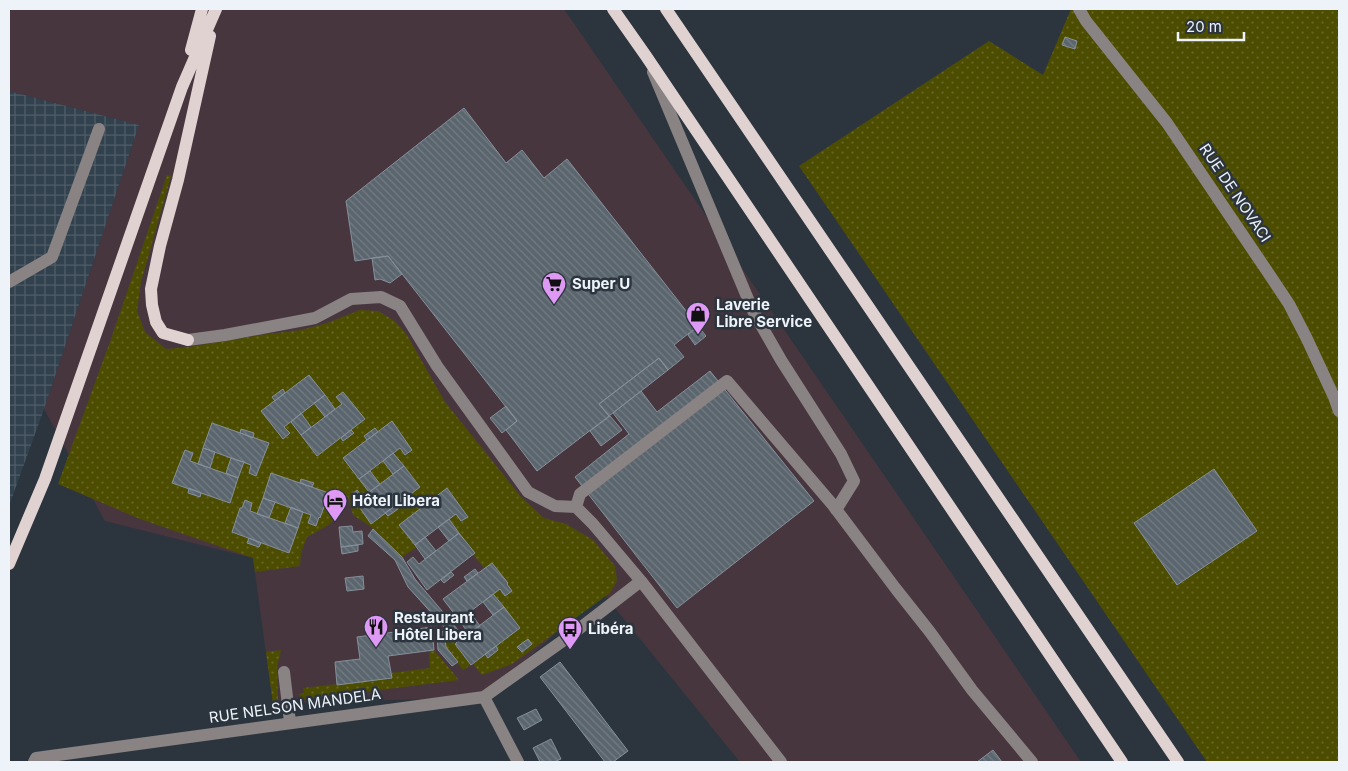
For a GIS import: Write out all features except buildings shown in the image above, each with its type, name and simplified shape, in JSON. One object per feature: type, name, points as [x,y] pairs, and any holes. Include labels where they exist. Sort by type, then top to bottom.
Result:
[{"type":"main road","points":[[182,87],[202,9]]},
{"type":"main road","points":[[9,564],[45,479],[182,87],[216,9]]},
{"type":"main road","points":[[188,340],[163,333],[156,322],[151,289],[216,9]]},
{"type":"main road","points":[[612,9],[646,56],[1122,762]]},
{"type":"main road","points":[[666,9],[1178,762]]},
{"type":"street","name":"RUE DE NOVACI","points":[[1079,9],[1086,21],[1167,123],[1289,304],[1334,397],[1339,412]]},
{"type":"street","points":[[646,56],[753,311],[781,360],[841,454],[854,481],[836,510]]},
{"type":"street","points":[[9,282],[52,257],[99,129]]},
{"type":"street","points":[[188,340],[315,318],[351,299],[381,298],[400,306],[437,366],[528,492],[555,506],[576,507],[593,524],[641,581],[781,762]]},
{"type":"street","points":[[576,507],[580,494],[727,381],[836,510],[972,690],[1032,762]]},
{"type":"street","points":[[518,762],[484,697],[641,581]]},
{"type":"street","points":[[284,672],[290,722]]},
{"type":"street","name":"RUE NELSON MANDELA","points":[[35,760],[290,722],[484,697]]},
{"type":"shaded area","points":[[9,9],[564,9],[1081,762],[740,762],[602,592],[484,697],[273,704],[253,558],[105,521],[44,409],[139,125],[9,91]]},
{"type":"shaded area","points":[[1071,9],[1339,9],[1339,762],[1207,762],[799,166],[989,41],[1043,75]]},
{"type":"shaded area","points":[[9,91],[139,125],[44,409],[9,506]]},
{"type":"shaded area","points":[[167,175],[171,176],[141,282],[137,311],[145,332],[166,349],[189,347],[301,330],[327,323],[360,310],[378,311],[395,321],[407,335],[445,402],[522,498],[544,518],[566,524],[593,540],[615,566],[617,581],[610,593],[512,664],[482,675],[473,664],[485,654],[488,658],[498,650],[493,643],[516,628],[477,575],[484,568],[426,495],[417,547],[402,557],[370,526],[353,515],[348,497],[342,498],[342,513],[327,526],[307,537],[301,553],[300,566],[255,572],[253,558],[140,519],[58,484],[111,339]]},
{"type":"shaded area","points":[[451,636],[471,665],[463,670],[446,647],[445,639]]},
{"type":"shaded area","points":[[281,650],[277,668],[278,703],[273,704],[266,652]]},
{"type":"shaded area","points":[[434,650],[459,680],[300,700],[299,694],[304,693],[303,688],[391,678],[391,673],[430,668],[429,651]]},
{"type":"place","name":"Super U","points":[[554,305]]},
{"type":"place","name":"Laverie Libre Service","points":[[698,335]]},
{"type":"place","name":"Hôtel Libera","points":[[335,522]]},
{"type":"place","name":"Restaurant Hôtel Libera","points":[[376,648]]},
{"type":"place","name":"Libéra","points":[[570,650]]}]
